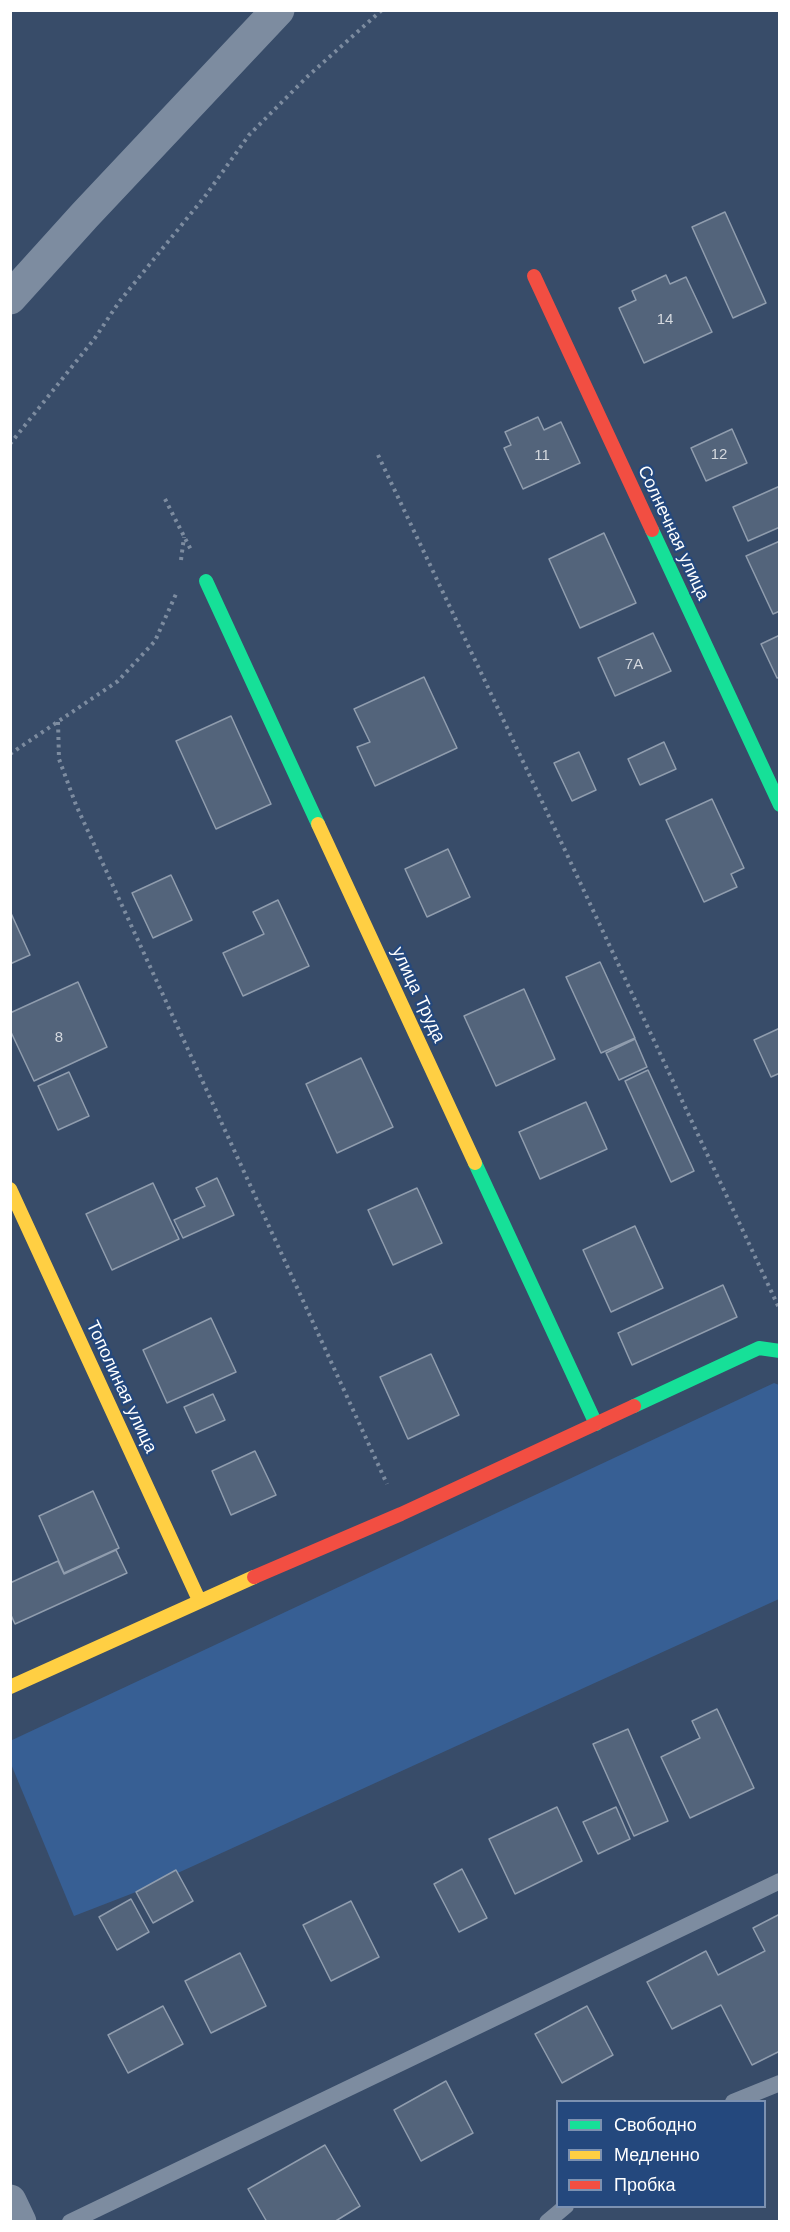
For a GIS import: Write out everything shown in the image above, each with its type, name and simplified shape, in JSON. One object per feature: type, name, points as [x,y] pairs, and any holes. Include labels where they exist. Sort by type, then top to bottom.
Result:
[{"type":"street","points":[[10,298],[278,10]]},
{"type":"street","name":"Солнечная улица","points":[[534,276],[780,805]]},
{"type":"street","name":"улица Труда","points":[[206,581],[596,1424]]},
{"type":"street","name":"Тополиная улица","points":[[10,1189],[199,1600]]},
{"type":"street","points":[[10,1687],[199,1600],[401,1514],[759,1348],[780,1351]]},
{"type":"street","points":[[10,2200],[20,2222]]},
{"type":"lane","points":[[70,2222],[780,1881]]},
{"type":"lane","points":[[738,2100],[780,2083]]},
{"type":"lane","points":[[547,2222],[564,2208]]},
{"type":"path","points":[[10,444],[95,338],[119,302],[206,195],[249,135],[308,76],[382,10]]},
{"type":"path","points":[[378,455],[780,1310]]},
{"type":"path","points":[[165,499],[206,581]]},
{"type":"path","points":[[180,568],[184,537]]},
{"type":"path","points":[[10,754],[118,681],[155,641],[175,599],[176,589]]},
{"type":"path","points":[[58,722],[59,759],[76,805],[401,1514]]},
{"type":"shaded area","points":[[774,1383],[779,1385],[779,1599],[136,1892],[74,1916],[11,1764],[10,1741]]},
{"type":"building","points":[[725,212],[766,303],[733,318],[692,227]]},
{"type":"building","points":[[666,275],[670,284],[686,277],[712,332],[644,363],[619,308],[636,300],[632,291]]},
{"type":"building","points":[[538,417],[544,430],[561,422],[580,463],[523,489],[504,448],[511,445],[505,432]]},
{"type":"building","points":[[732,429],[747,463],[706,481],[691,448]]},
{"type":"building","points":[[780,486],[780,527],[748,541],[733,507]]},
{"type":"building","points":[[604,533],[636,603],[580,628],[549,559]]},
{"type":"building","points":[[780,541],[780,611],[773,614],[746,556]]},
{"type":"building","points":[[653,633],[671,671],[615,696],[598,658]]},
{"type":"building","points":[[780,635],[780,677],[777,678],[761,644]]},
{"type":"building","points":[[424,677],[457,748],[375,786],[357,747],[370,742],[354,709]]},
{"type":"building","points":[[231,716],[271,804],[216,829],[176,741]]},
{"type":"building","points":[[664,742],[676,769],[640,785],[628,759]]},
{"type":"building","points":[[579,752],[596,790],[572,801],[554,763]]},
{"type":"building","points":[[712,799],[744,868],[731,874],[737,887],[704,902],[666,820]]},
{"type":"building","points":[[448,849],[470,897],[427,917],[405,869]]},
{"type":"building","points":[[171,875],[192,920],[153,938],[132,893]]},
{"type":"building","points":[[278,900],[309,966],[243,996],[223,953],[264,934],[253,912]]},
{"type":"building","points":[[10,911],[30,955],[10,964]]},
{"type":"building","points":[[600,962],[635,1038],[601,1053],[566,977]]},
{"type":"building","points":[[78,982],[107,1047],[34,1081],[10,1030],[10,1013]]},
{"type":"building","points":[[524,989],[555,1059],[496,1086],[464,1016]]},
{"type":"building","points":[[780,1028],[780,1073],[771,1077],[754,1040]]},
{"type":"building","points":[[635,1039],[647,1067],[619,1080],[606,1053]]},
{"type":"building","points":[[361,1058],[393,1127],[337,1153],[306,1084]]},
{"type":"building","points":[[648,1070],[694,1171],[671,1182],[625,1081]]},
{"type":"building","points":[[69,1072],[89,1116],[58,1130],[38,1086]]},
{"type":"building","points":[[586,1102],[607,1149],[540,1179],[519,1132]]},
{"type":"building","points":[[217,1178],[234,1215],[183,1238],[174,1220],[205,1206],[196,1188]]},
{"type":"building","points":[[153,1183],[179,1239],[112,1270],[86,1214]]},
{"type":"building","points":[[417,1188],[442,1243],[393,1265],[368,1210]]},
{"type":"building","points":[[635,1226],[663,1288],[611,1312],[583,1250]]},
{"type":"building","points":[[723,1285],[737,1317],[632,1365],[618,1333]]},
{"type":"building","points":[[211,1318],[236,1372],[167,1403],[143,1350]]},
{"type":"building","points":[[431,1354],[459,1415],[408,1439],[380,1377]]},
{"type":"building","points":[[213,1394],[225,1420],[196,1433],[184,1407]]},
{"type":"building","points":[[255,1451],[276,1495],[231,1515],[212,1471]]},
{"type":"building","points":[[93,1491],[119,1548],[64,1573],[39,1516]]},
{"type":"building","points":[[116,1550],[127,1573],[15,1624],[10,1613],[10,1583],[58,1561],[64,1574]]},
{"type":"building","points":[[717,1709],[754,1788],[690,1818],[661,1757],[700,1738],[692,1721]]},
{"type":"building","points":[[628,1729],[668,1821],[634,1836],[593,1744]]},
{"type":"building","points":[[557,1807],[582,1861],[515,1894],[489,1839]]},
{"type":"building","points":[[616,1807],[630,1839],[598,1854],[583,1822]]},
{"type":"building","points":[[462,1869],[487,1918],[459,1932],[434,1884]]},
{"type":"building","points":[[176,1870],[193,1901],[153,1923],[136,1892]]},
{"type":"building","points":[[131,1899],[149,1932],[117,1950],[99,1917]]},
{"type":"building","points":[[351,1901],[379,1957],[331,1981],[303,1925]]},
{"type":"building","points":[[780,1914],[780,2051],[752,2065],[721,2005],[672,2029],[647,1982],[706,1951],[718,1975],[765,1951],[753,1928]]},
{"type":"building","points":[[240,1953],[266,2006],[211,2033],[185,1981]]},
{"type":"building","points":[[163,2006],[183,2044],[128,2073],[108,2035]]},
{"type":"building","points":[[587,2006],[613,2055],[562,2083],[535,2034]]},
{"type":"building","points":[[446,2081],[473,2133],[421,2161],[394,2110]]},
{"type":"building","points":[[325,2145],[360,2206],[334,2222],[267,2222],[248,2189]]},
{"type":"traffic: fast","points":[[652,530],[780,805]]},
{"type":"traffic: fast","points":[[206,581],[318,824]]},
{"type":"traffic: fast","points":[[475,1163],[596,1424]]},
{"type":"traffic: fast","points":[[634,1406],[759,1348],[780,1351]]},
{"type":"traffic: slow","points":[[318,824],[475,1163]]},
{"type":"traffic: slow","points":[[10,1189],[199,1600]]},
{"type":"traffic: slow","points":[[10,1687],[254,1577]]},
{"type":"traffic: jam","points":[[534,276],[652,530]]},
{"type":"traffic: jam","points":[[254,1577],[401,1514],[634,1406]]}]
